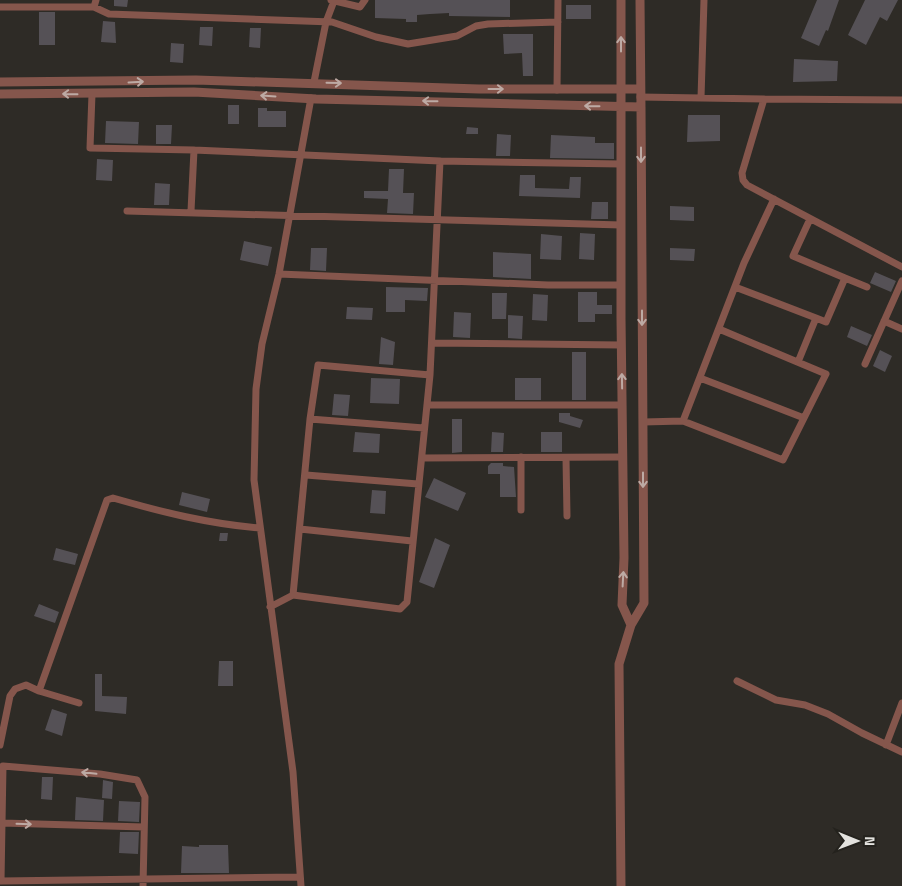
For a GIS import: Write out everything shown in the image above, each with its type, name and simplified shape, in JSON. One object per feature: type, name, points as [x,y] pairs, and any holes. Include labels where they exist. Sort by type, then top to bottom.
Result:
[{"type":"street","points":[[301,886],[292,772],[254,480],[256,389],[266,318],[279,274],[326,22],[332,1],[354,8],[360,7],[365,0]]},
{"type":"street","points":[[557,90],[558,0]]},
{"type":"street","points":[[621,0],[621,345],[624,558],[622,605],[630,626]]},
{"type":"street","points":[[621,886],[618,664],[630,626],[644,603],[640,0]]},
{"type":"street","points":[[701,98],[704,0]]},
{"type":"street","points":[[0,7],[95,4],[109,14],[338,23],[376,37],[408,44],[457,36],[476,26],[488,24],[558,22]]},
{"type":"street","points":[[0,82],[196,80],[557,90],[622,89],[640,98]]},
{"type":"street","points":[[0,94],[194,92],[311,98],[621,106],[640,98],[902,100]]},
{"type":"street","points":[[92,94],[90,148],[302,154],[440,161],[621,164]]},
{"type":"street","points":[[764,99],[742,172],[743,180],[747,185],[902,267]]},
{"type":"street","points":[[191,211],[194,150]]},
{"type":"street","points":[[270,606],[293,595],[400,609],[407,602],[430,375],[436,281],[440,161]]},
{"type":"street","points":[[683,421],[735,287],[774,199]]},
{"type":"street","points":[[127,211],[191,211],[438,221],[621,225]]},
{"type":"street","points":[[810,219],[794,256],[867,287]]},
{"type":"street","points":[[279,274],[436,281],[621,285]]},
{"type":"street","points":[[735,287],[826,322],[844,278]]},
{"type":"street","points":[[864,364],[902,281]]},
{"type":"street","points":[[798,362],[816,318]]},
{"type":"street","points":[[884,321],[902,329]]},
{"type":"street","points":[[643,422],[683,421],[783,460],[826,374],[719,329]]},
{"type":"street","points":[[432,343],[621,345]]},
{"type":"street","points":[[293,595],[310,419],[318,365],[430,375]]},
{"type":"street","points":[[700,378],[804,418]]},
{"type":"street","points":[[427,405],[622,404]]},
{"type":"street","points":[[310,419],[424,428]]},
{"type":"street","points":[[422,458],[623,456]]},
{"type":"street","points":[[520,510],[521,457]]},
{"type":"street","points":[[566,458],[567,516]]},
{"type":"street","points":[[306,475],[418,484]]},
{"type":"street","points":[[39,691],[107,500],[113,498],[154,511],[223,525],[260,528]]},
{"type":"street","points":[[300,529],[412,541]]},
{"type":"street","points":[[737,681],[776,700],[805,705],[828,714],[902,752]]},
{"type":"street","points":[[0,745],[10,696],[15,688],[26,685],[39,691],[79,703]]},
{"type":"street","points":[[886,745],[902,703]]},
{"type":"street","points":[[144,882],[145,797],[137,780],[100,774],[2,765],[1,884],[144,882],[300,877]]},
{"type":"street","points":[[2,823],[144,827]]},
{"type":"building","points":[[114,0],[128,0],[127,7],[114,6]]},
{"type":"building","points":[[375,0],[510,0],[510,17],[449,16],[449,13],[417,15],[417,22],[406,22],[406,19],[375,18]]},
{"type":"building","points":[[817,0],[839,0],[828,31],[826,30],[819,46],[801,38]]},
{"type":"building","points":[[865,0],[898,0],[887,21],[880,17],[866,45],[848,35]]},
{"type":"building","points":[[566,5],[591,5],[591,19],[566,19]]},
{"type":"building","points":[[39,12],[55,12],[55,45],[39,45]]},
{"type":"building","points":[[103,21],[115,22],[116,43],[101,42]]},
{"type":"building","points":[[200,27],[213,27],[212,46],[199,45]]},
{"type":"building","points":[[250,28],[261,28],[260,48],[249,47]]},
{"type":"building","points":[[503,34],[533,34],[533,76],[523,76],[522,53],[504,54]]},
{"type":"building","points":[[171,43],[184,44],[183,63],[170,62]]},
{"type":"building","points":[[794,59],[838,61],[837,81],[793,82]]},
{"type":"building","points":[[228,105],[239,105],[239,124],[228,124]]},
{"type":"building","points":[[258,108],[267,108],[267,111],[286,111],[286,127],[258,127]]},
{"type":"building","points":[[688,115],[720,115],[720,141],[687,142]]},
{"type":"building","points":[[106,121],[139,122],[138,144],[105,143]]},
{"type":"building","points":[[156,125],[172,125],[171,144],[156,144]]},
{"type":"building","points":[[467,127],[478,128],[478,134],[466,134]]},
{"type":"building","points":[[497,134],[511,135],[510,156],[496,156]]},
{"type":"building","points":[[551,135],[595,137],[595,143],[614,143],[614,159],[550,158]]},
{"type":"building","points":[[97,159],[113,160],[112,181],[96,180]]},
{"type":"building","points":[[389,169],[404,169],[403,193],[414,193],[413,214],[387,213],[388,199],[364,198],[364,191],[388,191]]},
{"type":"building","points":[[520,175],[535,175],[535,188],[569,189],[570,177],[581,177],[580,198],[519,196]]},
{"type":"building","points":[[155,183],[170,184],[169,205],[154,205]]},
{"type":"building","points":[[592,202],[608,202],[608,219],[591,219]]},
{"type":"building","points":[[670,206],[694,207],[694,221],[670,220]]},
{"type":"building","points":[[580,233],[595,234],[594,260],[579,259]]},
{"type":"building","points":[[541,234],[562,236],[561,260],[540,259]]},
{"type":"building","points":[[244,241],[272,247],[268,266],[240,260]]},
{"type":"building","points":[[311,248],[327,248],[326,271],[310,270]]},
{"type":"building","points":[[670,248],[695,249],[694,261],[670,260]]},
{"type":"building","points":[[493,252],[531,254],[531,279],[493,277]]},
{"type":"building","points":[[875,272],[896,281],[891,292],[870,283]]},
{"type":"building","points":[[386,287],[428,288],[427,301],[405,300],[405,312],[386,312]]},
{"type":"building","points":[[578,292],[597,292],[597,305],[612,305],[612,314],[595,314],[595,322],[578,322]]},
{"type":"building","points":[[492,293],[507,293],[506,319],[492,319]]},
{"type":"building","points":[[533,294],[548,295],[547,321],[532,320]]},
{"type":"building","points":[[347,307],[373,308],[372,320],[346,319]]},
{"type":"building","points":[[454,312],[471,313],[470,338],[453,337]]},
{"type":"building","points":[[508,315],[523,316],[522,339],[508,338]]},
{"type":"building","points":[[851,326],[872,335],[867,346],[847,337]]},
{"type":"building","points":[[381,337],[395,342],[393,365],[379,364]]},
{"type":"building","points":[[880,350],[892,356],[885,372],[873,366]]},
{"type":"building","points":[[572,352],[586,352],[586,400],[572,400]]},
{"type":"building","points":[[371,378],[400,379],[399,404],[370,403]]},
{"type":"building","points":[[515,378],[541,378],[541,400],[515,400]]},
{"type":"building","points":[[334,394],[350,395],[348,416],[332,415]]},
{"type":"building","points":[[559,413],[570,413],[570,416],[583,420],[580,428],[559,422]]},
{"type":"building","points":[[452,419],[462,419],[462,452],[452,453]]},
{"type":"building","points":[[355,432],[380,434],[379,453],[353,452]]},
{"type":"building","points":[[492,432],[504,433],[503,452],[491,452]]},
{"type":"building","points":[[541,432],[562,432],[562,452],[541,452]]},
{"type":"building","points":[[491,463],[503,463],[503,466],[514,467],[516,497],[500,497],[500,474],[488,474],[488,466]]},
{"type":"building","points":[[434,478],[466,493],[458,511],[425,497]]},
{"type":"building","points":[[372,490],[386,491],[385,514],[370,513]]},
{"type":"building","points":[[182,492],[210,499],[207,512],[179,505]]},
{"type":"building","points":[[220,533],[228,533],[227,541],[219,541]]},
{"type":"building","points":[[435,538],[450,545],[434,588],[419,582]]},
{"type":"building","points":[[56,548],[78,554],[75,565],[53,560]]},
{"type":"building","points":[[39,604],[59,612],[55,623],[34,616]]},
{"type":"building","points":[[219,661],[233,661],[233,686],[218,686]]},
{"type":"building","points":[[95,674],[102,674],[102,696],[127,697],[126,714],[95,711]]},
{"type":"building","points":[[52,709],[67,714],[62,736],[45,730]]},
{"type":"building","points":[[42,777],[53,777],[52,800],[41,799]]},
{"type":"building","points":[[103,780],[113,782],[112,799],[102,798]]},
{"type":"building","points":[[76,797],[104,800],[103,821],[75,820]]},
{"type":"building","points":[[119,801],[140,802],[139,822],[118,821]]},
{"type":"building","points":[[120,832],[139,832],[138,854],[119,853]]},
{"type":"building","points":[[199,845],[228,845],[229,873],[181,873],[182,846],[199,847]]}]
